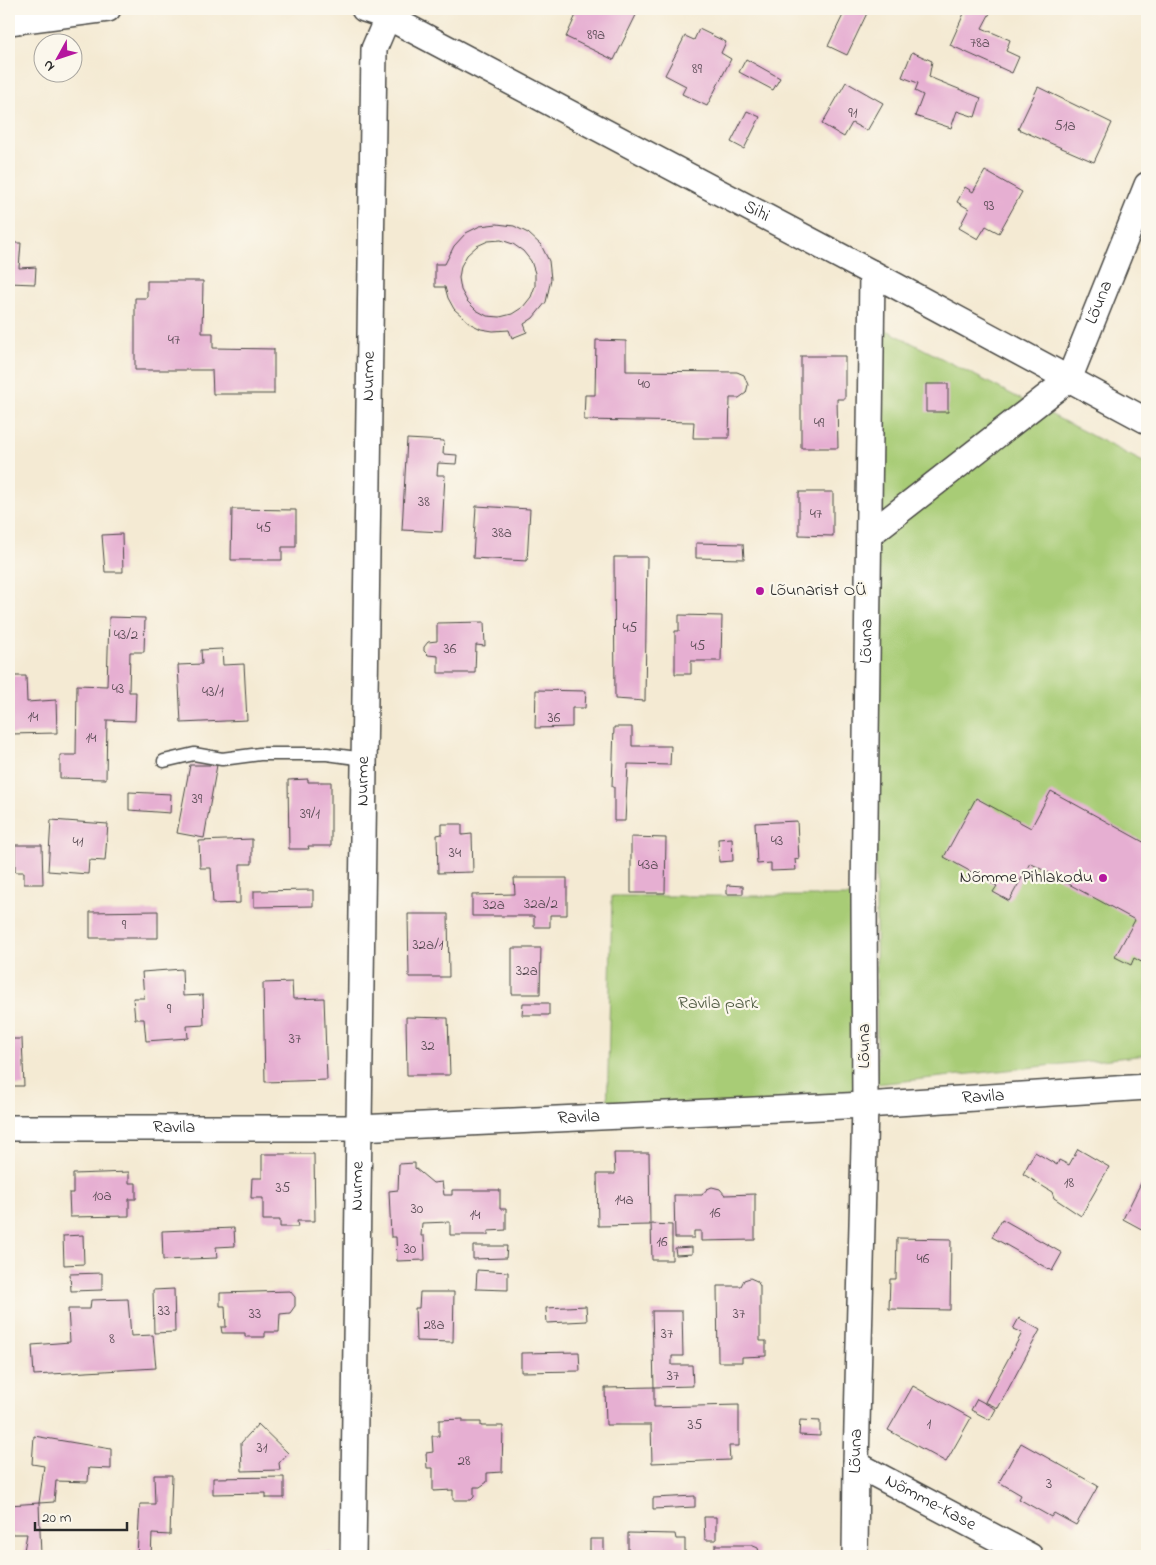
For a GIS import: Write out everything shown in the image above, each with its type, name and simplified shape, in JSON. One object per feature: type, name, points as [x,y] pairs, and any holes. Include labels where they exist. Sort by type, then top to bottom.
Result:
[{"type":"street","points":[[9,22],[108,9]]},
{"type":"street","name":"Sihi","points":[[364,9],[390,13],[1147,421]]},
{"type":"street","name":"Nurme","points":[[353,1556],[374,49],[390,13]]},
{"type":"street","name":"Lõuna","points":[[869,535],[1068,379],[1147,185]]},
{"type":"street","name":"Lõuna","points":[[855,1556],[865,1106],[864,896],[872,273]]},
{"type":"street","name":"Ravila","points":[[9,1128],[358,1128],[865,1106],[1147,1087]]},
{"type":"street","name":"Nõmme-Kase","points":[[856,1464],[1030,1556]]},
{"type":"lane","points":[[164,760],[194,754],[222,759],[260,754],[327,754],[364,759]]},
{"type":"green space","points":[[873,323],[1147,464],[1147,1055],[877,1084]]},
{"type":"green space","name":"Ravila park","points":[[612,896],[864,896],[865,1105],[607,1117]]},
{"type":"building","points":[[569,9],[639,9],[614,60],[566,37],[576,15],[568,11]]},
{"type":"building","points":[[846,9],[869,9],[847,55],[828,46]]},
{"type":"building","points":[[966,9],[977,9],[990,13],[982,28],[1010,40],[1006,51],[1019,57],[1012,73],[950,45]]},
{"type":"building","points":[[699,29],[726,42],[721,53],[731,59],[707,106],[682,94],[686,86],[665,75],[685,36],[694,40]]},
{"type":"building","points":[[912,52],[932,61],[929,77],[981,98],[975,117],[957,111],[951,128],[915,116],[923,95],[915,91],[918,83],[902,77]]},
{"type":"building","points":[[746,59],[780,78],[773,90],[739,72]]},
{"type":"building","points":[[846,82],[883,103],[867,131],[852,123],[844,137],[822,124]]},
{"type":"building","points":[[1038,87],[1112,123],[1094,162],[1018,129]]},
{"type":"building","points":[[747,111],[760,117],[744,149],[731,142]]},
{"type":"building","points":[[985,171],[1022,192],[999,233],[986,226],[978,239],[959,228],[969,209],[957,202],[965,187],[973,192]]},
{"type":"building","points":[[497,224],[514,226],[528,233],[541,245],[549,261],[551,279],[546,302],[533,318],[524,324],[527,332],[512,338],[509,330],[493,331],[481,329],[471,324],[454,309],[445,287],[435,287],[435,264],[445,264],[454,246],[466,233],[480,226]],"holes":[[[501,240],[513,244],[523,251],[531,261],[535,273],[535,286],[531,297],[523,307],[512,314],[500,317],[487,316],[476,310],[467,301],[461,290],[459,278],[461,266],[467,255],[477,246],[488,241]]]},
{"type":"building","points":[[9,243],[21,243],[19,268],[36,267],[35,284],[9,283]]},
{"type":"building","points":[[147,281],[203,281],[202,333],[213,333],[213,348],[274,349],[274,394],[213,394],[212,370],[135,370],[135,298],[147,298]]},
{"type":"building","points":[[596,340],[626,341],[626,371],[737,372],[744,375],[748,385],[746,393],[739,398],[730,398],[729,438],[693,438],[694,422],[584,420],[585,395],[595,395]]},
{"type":"building","points":[[801,356],[845,356],[845,399],[837,399],[838,448],[801,448]]},
{"type":"building","points":[[926,384],[948,384],[948,412],[926,412]]},
{"type":"building","points":[[407,439],[444,441],[443,454],[457,455],[456,464],[438,463],[437,475],[445,475],[442,532],[402,530]]},
{"type":"building","points":[[799,492],[833,492],[833,536],[799,535]]},
{"type":"building","points":[[476,506],[530,509],[527,561],[473,558]]},
{"type":"building","points":[[232,509],[296,510],[296,547],[282,547],[282,560],[231,560]]},
{"type":"building","points":[[122,534],[123,572],[105,572],[102,535]]},
{"type":"building","points":[[696,543],[743,544],[744,559],[696,558]]},
{"type":"building","points":[[614,557],[647,557],[645,701],[615,699]]},
{"type":"building","points":[[679,615],[722,616],[721,661],[691,661],[691,674],[675,674],[675,631],[679,631]]},
{"type":"building","points":[[109,617],[145,618],[144,652],[130,652],[129,692],[136,692],[135,721],[107,720],[106,779],[60,778],[60,755],[76,755],[77,685],[107,686]]},
{"type":"building","points":[[484,622],[485,646],[476,645],[475,673],[438,673],[438,656],[428,655],[424,651],[424,647],[428,642],[437,641],[437,623]]},
{"type":"building","points":[[222,649],[223,665],[244,664],[247,720],[181,723],[178,665],[202,664],[201,650]]},
{"type":"building","points":[[9,676],[26,676],[27,702],[56,700],[57,733],[9,734]]},
{"type":"building","points":[[536,690],[586,691],[585,708],[572,708],[572,727],[535,728]]},
{"type":"building","points":[[614,727],[632,727],[632,746],[671,746],[670,765],[628,764],[625,821],[614,821],[614,787],[612,787]]},
{"type":"building","points":[[190,765],[217,765],[204,838],[177,833]]},
{"type":"building","points":[[308,779],[308,782],[331,782],[331,846],[308,846],[309,849],[289,849],[288,780]]},
{"type":"building","name":"Nõmme Pihlakodu","points":[[1051,791],[1147,844],[1147,965],[1134,958],[1131,965],[1115,957],[1135,920],[1030,863],[1009,901],[993,892],[997,886],[944,857],[976,798],[1031,828]]},
{"type":"building","points":[[129,792],[171,794],[170,813],[129,810]]},
{"type":"building","points":[[51,820],[108,824],[105,861],[89,860],[88,874],[48,871]]},
{"type":"building","points":[[797,821],[799,860],[795,859],[796,870],[771,871],[771,863],[757,864],[755,823]]},
{"type":"building","points":[[442,824],[462,824],[462,835],[472,834],[473,872],[438,873],[437,835],[442,834]]},
{"type":"building","points":[[631,837],[666,838],[665,893],[631,893]]},
{"type":"building","points":[[732,838],[733,861],[719,862],[718,839]]},
{"type":"building","points":[[252,839],[252,864],[240,864],[240,903],[213,904],[211,868],[200,868],[199,841]]},
{"type":"building","points":[[15,845],[42,845],[43,884],[24,884],[24,872],[15,872]]},
{"type":"building","points":[[514,878],[567,878],[567,915],[550,915],[550,927],[534,927],[534,916],[472,916],[472,895],[515,894]]},
{"type":"building","points":[[727,885],[743,886],[743,894],[727,894]]},
{"type":"building","points":[[313,890],[313,906],[254,907],[254,891]]},
{"type":"building","points":[[158,911],[158,938],[90,938],[90,912]]},
{"type":"building","points":[[408,914],[448,914],[449,977],[409,977]]},
{"type":"building","points":[[512,948],[541,948],[540,994],[512,994]]},
{"type":"building","points":[[182,969],[183,996],[203,995],[204,1025],[187,1026],[188,1038],[146,1041],[144,1019],[135,1019],[133,998],[144,998],[142,972]]},
{"type":"building","points":[[292,982],[293,999],[324,998],[327,1080],[265,1082],[263,983]]},
{"type":"building","points":[[523,1003],[549,1003],[549,1015],[522,1015]]},
{"type":"building","points":[[406,1017],[448,1018],[450,1075],[407,1075]]},
{"type":"building","points":[[9,1039],[22,1039],[24,1086],[9,1086]]},
{"type":"building","points":[[1078,1149],[1109,1167],[1081,1216],[1054,1198],[1052,1192],[1023,1174],[1035,1152],[1057,1165],[1059,1160],[1069,1165]]},
{"type":"building","points":[[614,1153],[649,1153],[650,1225],[598,1226],[597,1174],[615,1174]]},
{"type":"building","points":[[262,1154],[314,1154],[315,1221],[297,1221],[298,1227],[280,1227],[280,1220],[263,1220],[263,1198],[251,1198],[252,1178],[262,1178]]},
{"type":"building","points":[[415,1163],[415,1168],[433,1183],[442,1182],[444,1195],[452,1195],[452,1190],[500,1190],[500,1209],[506,1209],[506,1230],[488,1231],[488,1235],[450,1235],[450,1222],[422,1223],[421,1236],[424,1236],[425,1260],[397,1261],[396,1237],[391,1237],[389,1191],[398,1190],[399,1164]]},
{"type":"building","points":[[1147,1171],[1147,1232],[1123,1219]]},
{"type":"building","points":[[129,1172],[129,1183],[136,1183],[136,1199],[129,1199],[129,1216],[70,1217],[69,1193],[73,1193],[73,1174]]},
{"type":"building","points":[[712,1187],[720,1189],[725,1195],[755,1194],[755,1240],[701,1241],[701,1231],[694,1231],[694,1238],[675,1238],[674,1195],[702,1195],[707,1189]]},
{"type":"building","points":[[1002,1219],[1062,1253],[1052,1271],[992,1237]]},
{"type":"building","points":[[651,1224],[672,1225],[672,1260],[652,1260]]},
{"type":"building","points":[[234,1228],[235,1246],[216,1247],[217,1258],[163,1260],[162,1231]]},
{"type":"building","points":[[83,1235],[84,1264],[64,1265],[63,1236]]},
{"type":"building","points":[[897,1238],[951,1239],[950,1310],[889,1309],[890,1279],[896,1279]]},
{"type":"building","points":[[473,1246],[507,1246],[506,1258],[473,1259]]},
{"type":"building","points":[[692,1247],[692,1254],[676,1255],[675,1248]]},
{"type":"building","points":[[477,1270],[508,1272],[508,1290],[476,1289]]},
{"type":"building","points":[[102,1273],[102,1290],[71,1291],[70,1274]]},
{"type":"building","points":[[750,1278],[757,1281],[760,1286],[760,1341],[766,1341],[766,1356],[742,1357],[742,1362],[718,1362],[717,1286],[741,1286],[744,1280]]},
{"type":"building","points":[[174,1289],[175,1332],[154,1333],[153,1290]]},
{"type":"building","points":[[290,1291],[295,1297],[295,1306],[290,1313],[280,1314],[279,1332],[265,1332],[265,1337],[245,1337],[245,1333],[222,1333],[221,1327],[226,1327],[225,1306],[220,1306],[220,1293]]},
{"type":"building","points":[[420,1292],[454,1292],[453,1342],[416,1341],[415,1308],[419,1308]]},
{"type":"building","points":[[128,1299],[131,1336],[153,1335],[156,1368],[34,1375],[32,1345],[70,1342],[68,1309],[90,1309],[91,1300]]},
{"type":"building","points":[[586,1306],[587,1321],[547,1323],[546,1308]]},
{"type":"building","points":[[652,1311],[682,1311],[683,1356],[672,1356],[672,1365],[692,1365],[693,1386],[654,1387]]},
{"type":"building","points":[[1019,1318],[1040,1330],[998,1408],[985,1402],[1022,1333],[1013,1329]]},
{"type":"building","points":[[579,1352],[580,1371],[521,1372],[521,1353]]},
{"type":"building","points":[[913,1386],[971,1418],[946,1462],[888,1430]]},
{"type":"building","points":[[654,1387],[654,1407],[739,1405],[739,1446],[729,1446],[730,1460],[652,1463],[651,1425],[606,1425],[605,1388]]},
{"type":"building","points":[[977,1399],[996,1409],[990,1420],[971,1410]]},
{"type":"building","points":[[463,1419],[463,1422],[481,1422],[481,1426],[503,1426],[502,1472],[487,1473],[487,1482],[480,1487],[474,1487],[474,1497],[471,1500],[453,1500],[453,1490],[433,1491],[433,1468],[427,1468],[426,1453],[433,1452],[432,1436],[439,1436],[439,1420]]},
{"type":"building","points":[[800,1420],[820,1421],[820,1436],[799,1435]]},
{"type":"building","points":[[258,1424],[288,1453],[279,1463],[280,1470],[242,1471],[241,1443]]},
{"type":"building","points":[[34,1436],[111,1449],[111,1469],[89,1468],[88,1482],[56,1481],[54,1502],[39,1503],[44,1466],[32,1464]]},
{"type":"building","points":[[1021,1443],[1098,1486],[1076,1525],[1054,1513],[1051,1517],[1019,1499],[1021,1495],[999,1482]]},
{"type":"building","points":[[154,1475],[172,1475],[170,1535],[152,1534],[151,1556],[137,1556],[140,1504],[155,1504]]},
{"type":"building","points":[[284,1477],[284,1498],[266,1498],[266,1493],[213,1494],[213,1478]]},
{"type":"building","points":[[695,1496],[695,1507],[653,1509],[653,1498]]},
{"type":"building","points":[[39,1503],[41,1556],[23,1556],[27,1534],[9,1534],[9,1505]]},
{"type":"building","points":[[704,1517],[716,1517],[716,1540],[705,1540]]},
{"type":"building","points":[[628,1533],[675,1534],[676,1539],[685,1539],[685,1556],[628,1556]]},
{"type":"building","points":[[590,1539],[604,1539],[604,1556],[590,1556]]},
{"type":"building","points":[[715,1545],[751,1545],[758,1548],[760,1556],[715,1556]]},
{"type":"building","points":[[307,1552],[331,1552],[331,1556],[307,1556]]},
{"type":"place","name":"Lõunarist OÜ","points":[[760,591]]},
{"type":"place","name":"Nõmme Pihlakodu","points":[[1103,878]]}]
